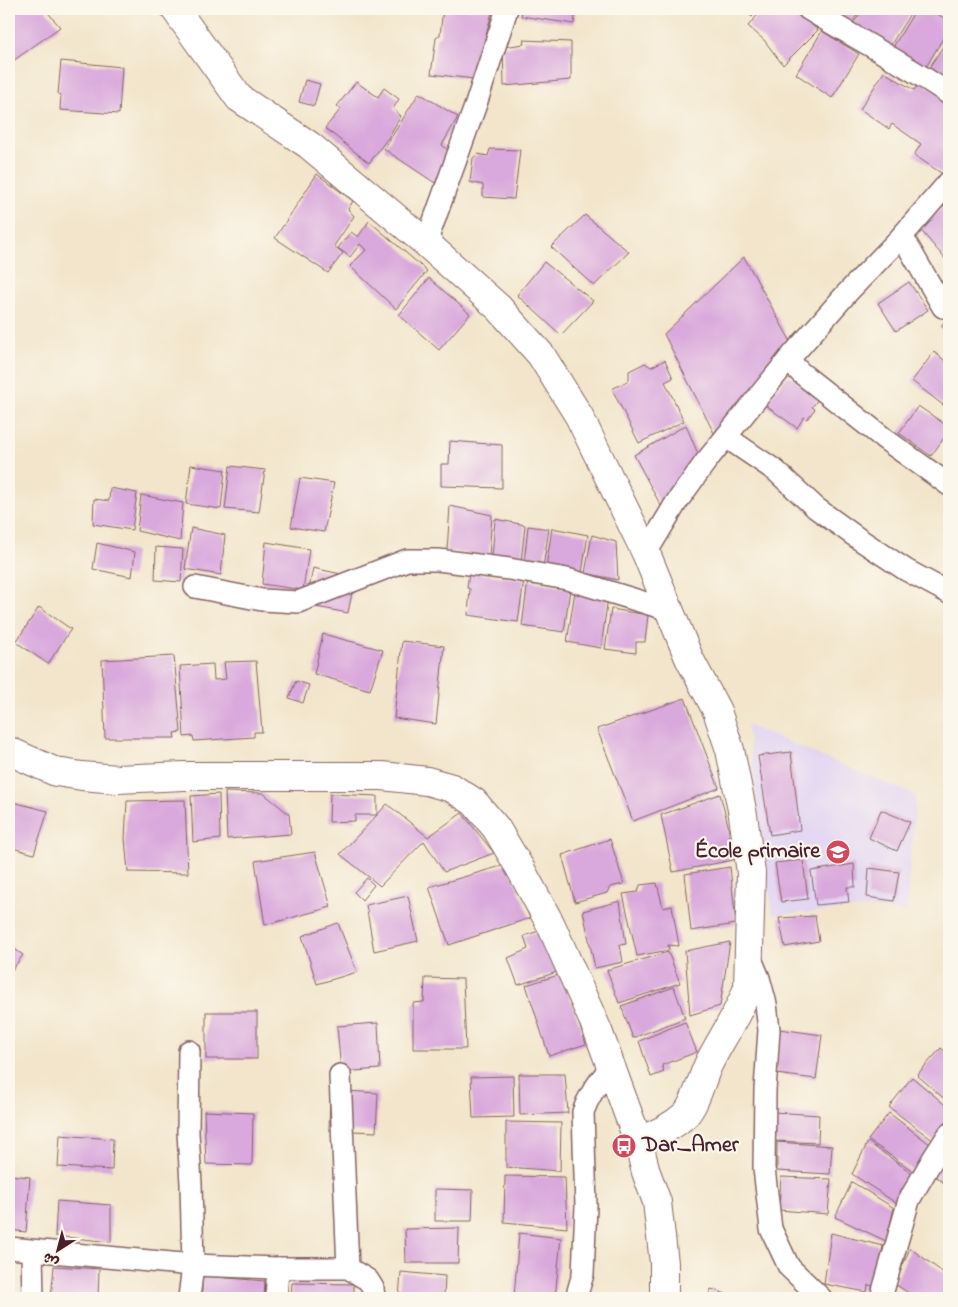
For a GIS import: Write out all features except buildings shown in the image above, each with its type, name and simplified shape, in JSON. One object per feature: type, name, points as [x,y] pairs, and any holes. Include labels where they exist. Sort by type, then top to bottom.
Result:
[{"type":"street","points":[[176,9],[238,98],[309,145],[426,243],[498,308],[541,355],[579,416],[646,553],[690,658],[717,711],[730,750],[743,815],[751,873],[748,988],[744,1002],[710,1061],[687,1113],[654,1135],[638,1141]]},
{"type":"street","points":[[426,243],[508,9]]},
{"type":"street","points":[[808,9],[920,74],[949,94]]},
{"type":"street","points":[[646,553],[676,503],[788,360],[847,293],[949,184]]},
{"type":"street","points":[[902,236],[943,307]]},
{"type":"street","points":[[788,360],[801,373],[886,440],[949,485]]},
{"type":"street","points":[[726,437],[776,471],[816,508],[858,539],[906,570],[949,593]]},
{"type":"street","points":[[195,587],[262,600],[298,602],[407,560],[438,560],[567,579],[669,610]]},
{"type":"street","points":[[9,751],[56,772],[82,776],[117,779],[184,776],[382,776],[427,781],[452,788],[474,802],[496,828],[551,924],[598,1030],[638,1141],[646,1172],[657,1202],[664,1263],[664,1298]]},
{"type":"street","points":[[749,954],[760,978],[769,1030],[765,1090],[764,1168],[771,1229],[789,1267],[821,1298]]},
{"type":"street","points":[[189,1051],[188,1132],[192,1265],[189,1298]]},
{"type":"street","points":[[576,1298],[583,1274],[586,1206],[583,1112],[594,1088],[611,1066]]},
{"type":"street","points":[[340,1075],[348,1268]]},
{"type":"street","points":[[881,1298],[909,1200],[949,1134]]},
{"type":"street","points":[[9,1248],[192,1265],[348,1268],[368,1280],[373,1288],[374,1298]]},
{"type":"street","points":[[32,1251],[32,1298]]},
{"type":"street","points":[[276,1298],[278,1268]]},
{"type":"shaded area","name":"École primaire","points":[[747,725],[916,796],[906,912],[869,908],[773,915]]},
{"type":"place","name":"École primaire","points":[[838,852]]},
{"type":"place","name":"Dar_Amer","points":[[624,1146]]}]
